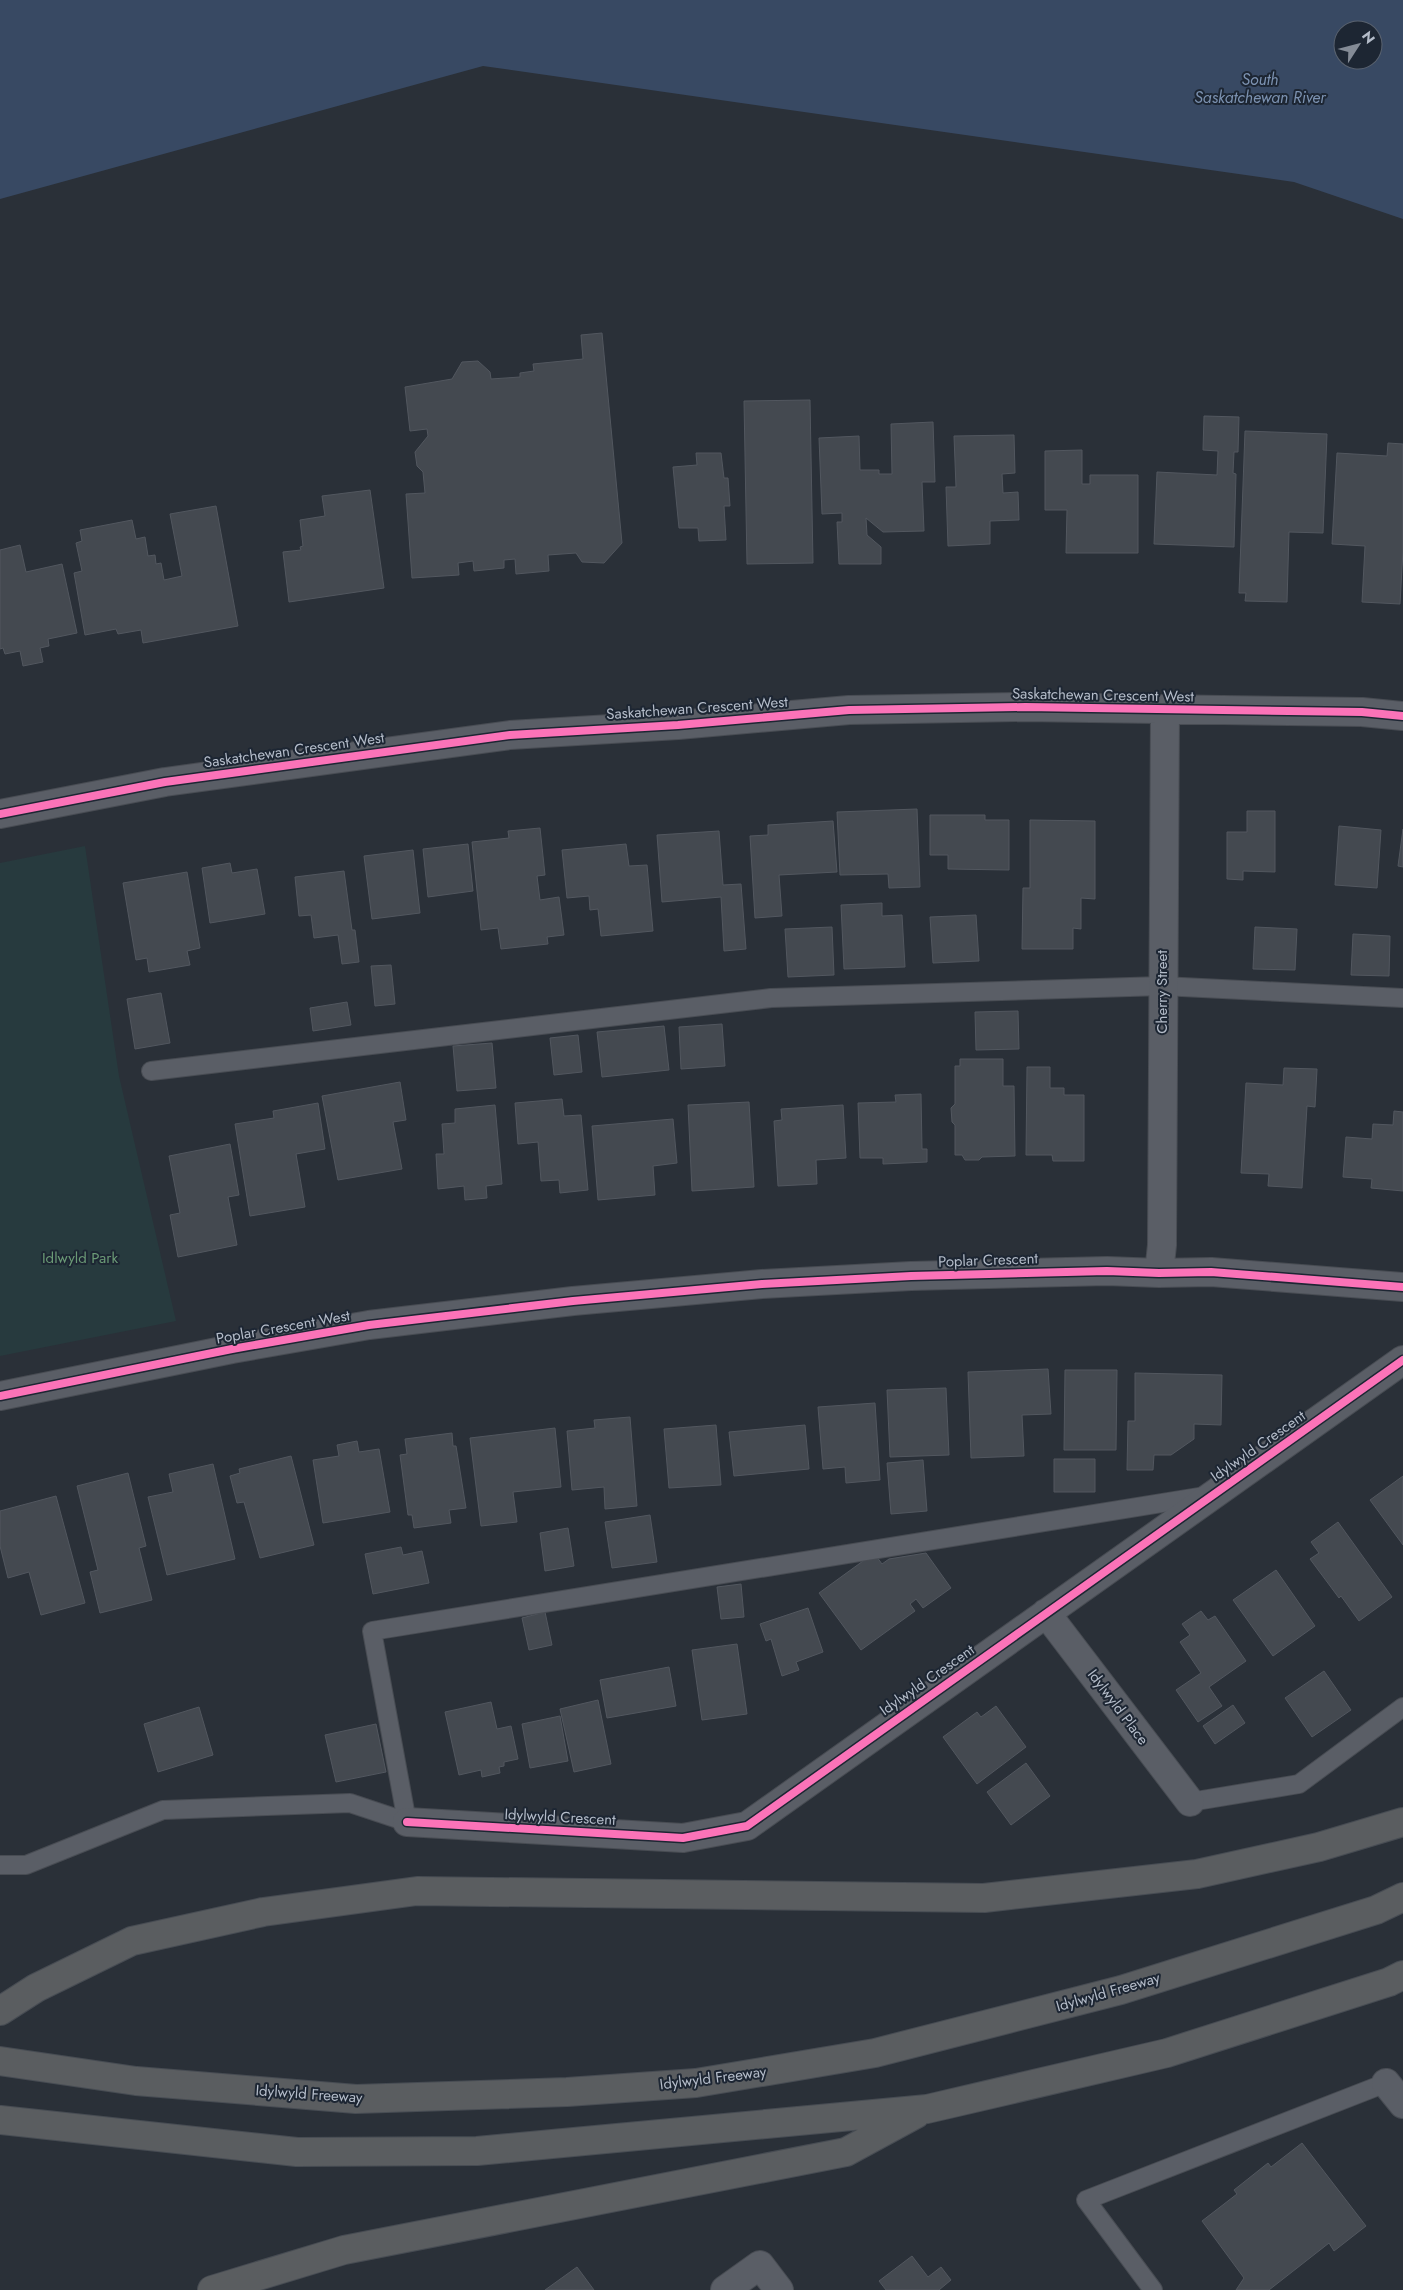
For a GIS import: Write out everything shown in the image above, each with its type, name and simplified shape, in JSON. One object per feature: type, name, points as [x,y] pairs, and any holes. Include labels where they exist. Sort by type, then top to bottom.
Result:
[{"type":"highway","points":[[0,2012],[36,1988],[132,1941],[263,1912],[407,1892],[559,1892],[984,1898],[1196,1874],[1319,1847],[1403,1822]]},
{"type":"highway","name":"Idylwyld Freeway","points":[[0,2061],[136,2081],[356,2099],[567,2092],[696,2083],[875,2053],[1121,1990],[1376,1910],[1403,1897]]},
{"type":"highway","points":[[0,2120],[88,2131],[297,2152],[478,2151],[927,2108],[1167,2053],[1389,1982],[1403,1975]]},
{"type":"highway","points":[[212,2290],[344,2250],[846,2152],[927,2108]]},
{"type":"street","name":"Saskatchewan Crescent West","points":[[0,814],[165,782],[510,736],[678,725],[849,710],[1025,707],[1362,712],[1403,716]]},
{"type":"street","name":"Cherry Street","points":[[1159,1273],[1162,1245],[1165,710]]},
{"type":"street","name":"Poplar Crescent","points":[[573,1301],[762,1284],[911,1276],[1107,1271],[1211,1272],[1403,1287]]},
{"type":"street","name":"Poplar Crescent West","points":[[0,1396],[213,1353],[369,1325],[573,1301]]},
{"type":"street","name":"Idylwyld Crescent","points":[[407,1822],[683,1838],[747,1826],[1403,1360]]},
{"type":"street","name":"Idylwyld Place","points":[[1046,1613],[1190,1802]]},
{"type":"street","points":[[1386,2083],[1403,2104]]},
{"type":"street","points":[[725,2290],[760,2265],[779,2290]]},
{"type":"lane","points":[[151,1071],[771,998],[1162,986],[1403,998]]},
{"type":"lane","points":[[0,1865],[26,1865],[163,1810],[350,1803],[407,1822],[372,1631],[1213,1494]]},
{"type":"lane","points":[[1190,1802],[1299,1784],[1403,1707]]},
{"type":"lane","points":[[1153,2290],[1086,2200],[1386,2083]]},
{"type":"green space","name":"Idlwyld Park","points":[[85,846],[119,1076],[176,1321],[0,1356],[0,863]]},
{"type":"water","name":"South Saskatchewan River","points":[[0,0],[1403,0],[1403,219],[1294,182],[483,66],[0,199]]},
{"type":"building","points":[[602,333],[622,543],[604,563],[582,562],[576,553],[548,555],[549,571],[516,574],[515,559],[504,560],[504,568],[474,571],[473,561],[458,563],[459,575],[412,578],[406,494],[425,493],[423,472],[417,466],[415,452],[428,436],[427,429],[410,431],[405,387],[452,379],[462,362],[478,361],[490,372],[491,379],[520,377],[520,373],[534,371],[533,364],[583,359],[581,335]]},
{"type":"building","points":[[810,400],[813,563],[747,564],[744,401]]},
{"type":"building","points":[[1204,416],[1239,417],[1238,452],[1234,452],[1233,473],[1236,474],[1234,547],[1154,544],[1157,472],[1217,475],[1218,451],[1203,450]]},
{"type":"building","points":[[933,422],[935,482],[922,482],[924,531],[883,532],[866,518],[867,535],[881,547],[881,564],[839,564],[837,522],[842,522],[842,513],[822,514],[819,438],[859,436],[860,470],[879,470],[879,474],[892,474],[891,424]]},
{"type":"building","points":[[1245,431],[1327,434],[1323,533],[1289,532],[1287,602],[1245,601],[1246,593],[1239,593]]},
{"type":"building","points":[[1014,435],[1015,473],[1002,474],[1003,493],[1018,492],[1019,520],[990,521],[990,544],[948,546],[946,487],[956,487],[954,436]]},
{"type":"building","points":[[1388,443],[1403,444],[1403,550],[1400,604],[1362,602],[1365,546],[1332,544],[1337,453],[1387,456]]},
{"type":"building","points":[[1082,450],[1082,484],[1090,484],[1090,475],[1138,475],[1138,553],[1066,553],[1067,510],[1045,510],[1045,451]]},
{"type":"building","points":[[696,453],[721,453],[724,478],[728,478],[730,506],[724,506],[726,540],[699,541],[698,528],[679,528],[673,467],[697,465]]},
{"type":"building","points":[[370,490],[384,588],[289,602],[283,552],[301,550],[300,547],[303,546],[300,520],[325,516],[322,496]]},
{"type":"building","points":[[216,506],[238,626],[143,643],[141,630],[118,634],[116,629],[85,635],[74,573],[82,571],[76,543],[82,541],[80,530],[132,520],[136,539],[145,537],[148,556],[155,555],[156,564],[161,563],[164,580],[182,576],[170,514]]},
{"type":"building","points":[[20,545],[26,572],[62,564],[77,633],[48,639],[49,646],[40,648],[43,662],[23,666],[20,651],[5,654],[3,648],[0,649],[0,550]]},
{"type":"building","points":[[917,809],[920,887],[889,888],[888,874],[840,875],[837,812]]},
{"type":"building","points":[[1247,811],[1275,811],[1275,872],[1243,871],[1243,880],[1227,879],[1227,832],[1247,832]]},
{"type":"building","points":[[930,815],[985,815],[985,820],[1009,820],[1009,870],[948,869],[948,855],[930,855]]},
{"type":"building","points":[[1030,820],[1095,821],[1095,899],[1081,898],[1081,929],[1073,928],[1073,949],[1022,949],[1023,888],[1030,888]]},
{"type":"building","points":[[833,821],[837,872],[779,875],[782,916],[755,918],[750,836],[768,835],[768,825]]},
{"type":"building","points":[[1339,826],[1381,830],[1377,888],[1335,885]]},
{"type":"building","points":[[540,828],[545,875],[537,876],[540,900],[559,897],[564,935],[547,937],[548,944],[501,949],[498,928],[481,930],[472,842],[509,838],[508,831]]},
{"type":"building","points":[[1403,829],[1403,867],[1398,866]]},
{"type":"building","points":[[719,831],[723,885],[741,884],[746,949],[724,951],[721,897],[662,902],[657,835]]},
{"type":"building","points":[[468,844],[473,891],[428,897],[423,849]]},
{"type":"building","points":[[626,844],[629,866],[647,865],[653,931],[601,936],[598,909],[590,910],[589,896],[567,898],[562,850]]},
{"type":"building","points":[[413,850],[420,913],[372,919],[364,856]]},
{"type":"building","points":[[230,863],[232,873],[257,869],[265,914],[210,923],[202,868]]},
{"type":"building","points":[[344,871],[352,930],[355,930],[359,962],[342,964],[338,935],[314,938],[311,915],[299,916],[295,877]]},
{"type":"building","points":[[187,872],[200,948],[187,951],[190,965],[149,972],[147,958],[136,960],[123,883]]},
{"type":"building","points":[[882,903],[882,916],[902,915],[905,967],[844,969],[841,905]]},
{"type":"building","points":[[976,915],[979,961],[933,963],[930,917]]},
{"type":"building","points":[[832,927],[834,975],[788,977],[785,929]]},
{"type":"building","points":[[1255,927],[1297,929],[1295,970],[1253,969]]},
{"type":"building","points":[[1353,934],[1390,936],[1389,976],[1351,975]]},
{"type":"building","points":[[391,965],[395,1004],[375,1006],[371,966]]},
{"type":"building","points":[[161,993],[170,1043],[135,1049],[127,999]]},
{"type":"building","points":[[347,1002],[351,1025],[313,1031],[310,1008]]},
{"type":"building","points":[[1018,1011],[1019,1049],[976,1050],[975,1012]]},
{"type":"building","points":[[722,1024],[725,1066],[681,1069],[679,1027]]},
{"type":"building","points":[[664,1026],[669,1070],[602,1077],[597,1032]]},
{"type":"building","points":[[578,1035],[582,1072],[554,1075],[550,1038]]},
{"type":"building","points":[[492,1043],[496,1088],[457,1091],[453,1046]]},
{"type":"building","points":[[960,1059],[1003,1059],[1003,1086],[1014,1086],[1015,1156],[982,1157],[979,1160],[965,1160],[962,1155],[955,1155],[955,1125],[952,1122],[951,1108],[955,1104],[955,1066],[960,1066]]},
{"type":"building","points":[[1027,1067],[1050,1067],[1050,1088],[1064,1088],[1064,1095],[1084,1095],[1084,1161],[1053,1161],[1052,1155],[1026,1155]]},
{"type":"building","points":[[1284,1068],[1317,1069],[1315,1107],[1307,1106],[1302,1188],[1268,1186],[1269,1174],[1241,1173],[1246,1083],[1283,1085]]},
{"type":"building","points":[[400,1082],[406,1120],[393,1122],[402,1169],[338,1180],[322,1096]]},
{"type":"building","points":[[921,1094],[922,1149],[927,1149],[927,1162],[883,1164],[883,1158],[860,1158],[858,1103],[896,1102],[895,1095]]},
{"type":"building","points":[[562,1099],[564,1116],[581,1115],[588,1190],[560,1193],[559,1180],[541,1181],[538,1142],[518,1144],[515,1103]]},
{"type":"building","points":[[749,1102],[754,1187],[692,1191],[688,1105]]},
{"type":"building","points":[[318,1103],[325,1149],[296,1154],[305,1207],[250,1216],[235,1124],[274,1118],[273,1111]]},
{"type":"building","points":[[495,1105],[502,1184],[486,1186],[487,1198],[465,1200],[464,1186],[438,1189],[436,1154],[444,1154],[442,1124],[455,1123],[455,1109]]},
{"type":"building","points":[[843,1105],[846,1158],[816,1160],[817,1184],[778,1186],[774,1121],[782,1120],[781,1109]]},
{"type":"building","points":[[1394,1111],[1403,1112],[1403,1191],[1371,1188],[1372,1179],[1343,1177],[1346,1137],[1372,1139],[1373,1124],[1393,1125]]},
{"type":"building","points":[[673,1119],[677,1163],[653,1166],[655,1195],[598,1200],[592,1126]]},
{"type":"building","points":[[230,1144],[239,1195],[228,1197],[237,1245],[178,1257],[170,1215],[180,1213],[169,1156]]},
{"type":"building","points":[[1048,1369],[1051,1414],[1022,1415],[1024,1456],[971,1458],[968,1372]]},
{"type":"building","points":[[1065,1370],[1117,1370],[1116,1450],[1064,1450]]},
{"type":"building","points":[[1135,1373],[1222,1375],[1221,1425],[1194,1424],[1194,1439],[1171,1455],[1154,1455],[1153,1470],[1127,1470],[1128,1421],[1135,1421]]},
{"type":"building","points":[[946,1388],[949,1455],[890,1457],[887,1390]]},
{"type":"building","points":[[875,1403],[880,1480],[846,1483],[845,1467],[823,1469],[818,1407]]},
{"type":"building","points":[[630,1417],[637,1506],[605,1509],[604,1487],[572,1490],[567,1431],[595,1428],[594,1420]]},
{"type":"building","points":[[716,1425],[721,1485],[669,1488],[664,1429]]},
{"type":"building","points":[[805,1425],[809,1469],[734,1476],[729,1432]]},
{"type":"building","points":[[555,1428],[561,1487],[513,1492],[517,1522],[481,1526],[470,1438]]},
{"type":"building","points":[[452,1433],[453,1446],[456,1446],[466,1508],[449,1510],[451,1523],[414,1528],[412,1515],[408,1515],[400,1455],[407,1454],[405,1439]]},
{"type":"building","points":[[357,1441],[359,1452],[379,1449],[390,1512],[323,1523],[313,1460],[339,1456],[337,1445]]},
{"type":"building","points":[[291,1456],[314,1545],[260,1558],[244,1502],[237,1503],[230,1476],[240,1473],[239,1469]]},
{"type":"building","points":[[1054,1459],[1095,1459],[1095,1492],[1054,1492]]},
{"type":"building","points":[[923,1460],[927,1511],[891,1514],[887,1463]]},
{"type":"building","points":[[213,1464],[235,1559],[167,1575],[148,1497],[173,1492],[169,1474]]},
{"type":"building","points":[[128,1473],[146,1546],[139,1548],[152,1600],[100,1613],[90,1572],[98,1570],[77,1486]]},
{"type":"building","points":[[1403,1476],[1403,1545],[1370,1500]]},
{"type":"building","points":[[56,1496],[85,1603],[41,1615],[29,1572],[8,1578],[0,1546],[0,1511]]},
{"type":"building","points":[[650,1515],[657,1562],[612,1568],[605,1522]]},
{"type":"building","points":[[1338,1522],[1392,1597],[1359,1621],[1310,1559],[1319,1553],[1311,1542]]},
{"type":"building","points":[[568,1528],[574,1566],[545,1571],[540,1533]]},
{"type":"building","points":[[401,1547],[403,1555],[422,1551],[429,1583],[373,1594],[365,1554]]},
{"type":"building","points":[[874,1553],[882,1564],[889,1559],[926,1553],[951,1588],[923,1608],[916,1599],[910,1604],[915,1611],[861,1650],[819,1593]]},
{"type":"building","points":[[1276,1570],[1315,1626],[1273,1656],[1233,1600]]},
{"type":"building","points":[[741,1584],[744,1617],[721,1619],[717,1587]]},
{"type":"building","points":[[808,1608],[823,1652],[796,1662],[799,1670],[782,1676],[771,1639],[766,1641],[760,1624]]},
{"type":"building","points":[[1201,1611],[1208,1620],[1215,1616],[1246,1661],[1209,1687],[1222,1706],[1198,1722],[1176,1690],[1201,1673],[1180,1642],[1190,1635],[1182,1624]]},
{"type":"building","points":[[545,1612],[552,1645],[529,1650],[522,1618]]},
{"type":"building","points":[[737,1644],[747,1714],[702,1720],[692,1650]]},
{"type":"building","points":[[669,1667],[676,1706],[607,1718],[600,1680]]},
{"type":"building","points":[[1324,1671],[1351,1710],[1312,1737],[1285,1698]]},
{"type":"building","points":[[598,1700],[611,1764],[574,1772],[560,1709]]},
{"type":"building","points":[[491,1702],[497,1729],[511,1726],[518,1759],[504,1762],[504,1766],[499,1767],[500,1773],[482,1777],[481,1770],[459,1775],[445,1712]]},
{"type":"building","points":[[1233,1705],[1245,1723],[1215,1744],[1203,1726]]},
{"type":"building","points":[[996,1706],[1026,1747],[977,1784],[943,1737],[977,1712],[981,1717]]},
{"type":"building","points":[[199,1707],[213,1755],[158,1772],[144,1724]]},
{"type":"building","points":[[560,1716],[568,1761],[530,1768],[522,1724]]},
{"type":"building","points":[[376,1724],[386,1772],[336,1782],[325,1735]]},
{"type":"building","points":[[1026,1763],[1050,1796],[1011,1825],[987,1792]]},
{"type":"building","points":[[1302,2143],[1366,2226],[1334,2251],[1329,2243],[1269,2290],[1236,2290],[1244,2278],[1202,2221],[1237,2194],[1234,2190],[1268,2163],[1271,2167]]},
{"type":"building","points":[[912,2256],[928,2277],[941,2267],[951,2280],[939,2290],[886,2290],[879,2281]]},
{"type":"building","points":[[577,2267],[594,2290],[545,2290]]},
{"type":"cycle path","points":[[0,814],[165,782],[510,735],[678,725],[849,710],[1025,707],[1362,712],[1403,716]]},
{"type":"cycle path","points":[[0,1396],[232,1349],[369,1325],[573,1301],[762,1284],[911,1276],[1107,1271],[1211,1272],[1403,1287]]},
{"type":"cycle path","points":[[407,1822],[683,1838],[747,1826],[1403,1360]]}]
